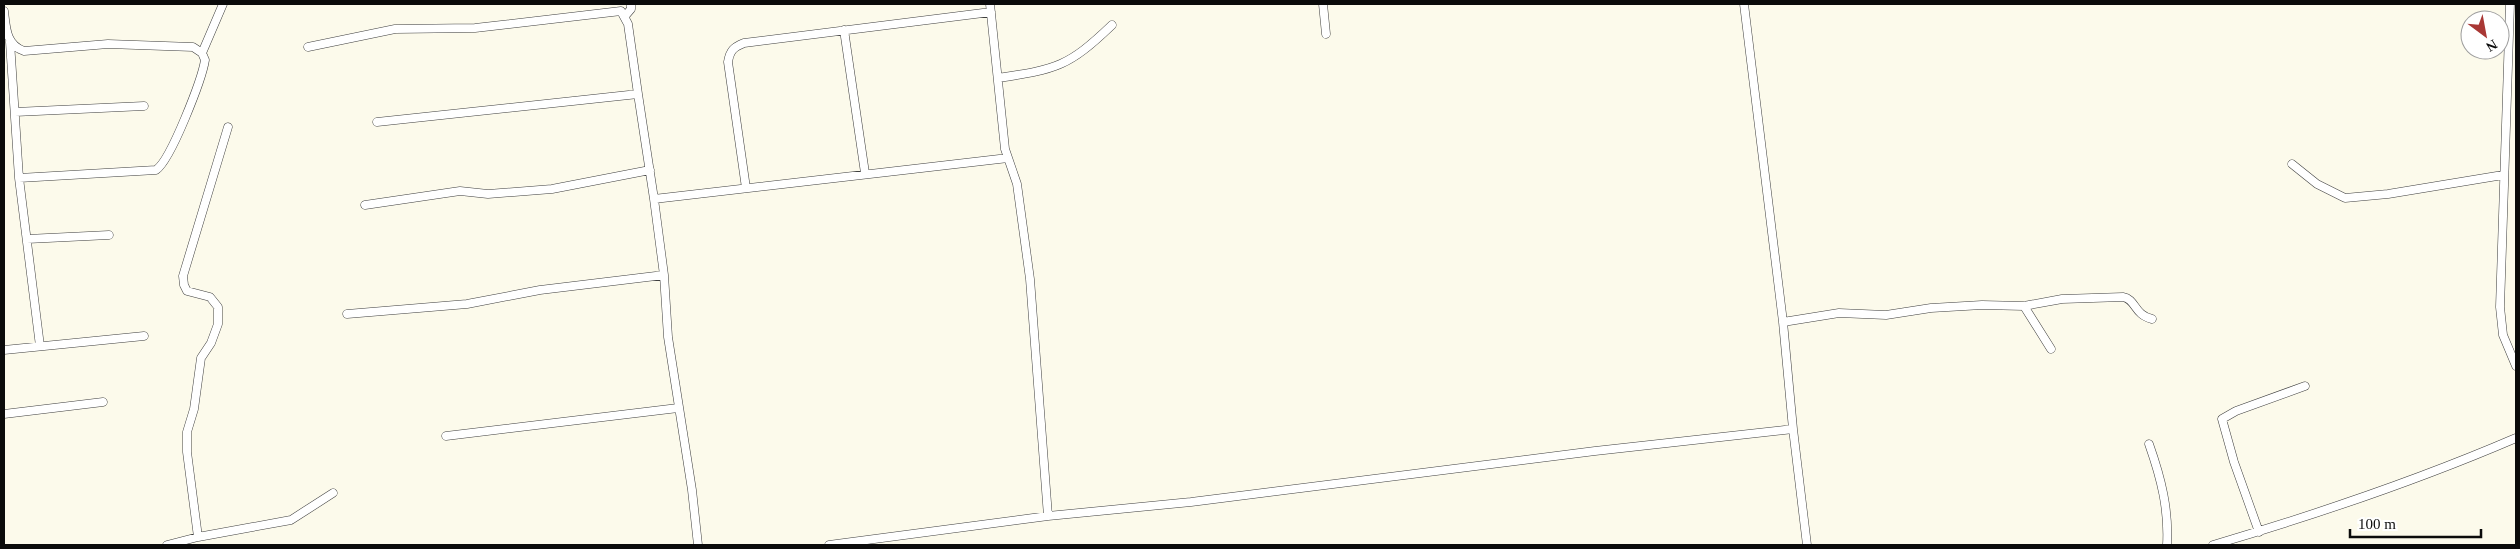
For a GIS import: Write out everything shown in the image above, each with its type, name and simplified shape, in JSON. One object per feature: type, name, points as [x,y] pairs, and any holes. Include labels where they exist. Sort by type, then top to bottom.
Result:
[{"type":"street","points":[[19,178],[146,171],[156,170],[163,166],[179,135],[204,66],[202,53],[223,4]]},
{"type":"street","points":[[625,16],[631,9],[631,4]]},
{"type":"street","points":[[1323,4],[1326,34]]},
{"type":"street","points":[[1744,4],[1784,322],[1793,429],[1807,545]]},
{"type":"street","points":[[2510,4],[2501,320],[2503,335],[2516,366]]},
{"type":"street","points":[[746,188],[728,62],[730,53],[735,47],[744,43],[990,8],[1008,158],[1017,184],[1030,279],[1048,516]]},
{"type":"street","points":[[308,47],[394,29],[475,28],[614,10],[621,11],[625,16],[628,24],[650,170],[664,275],[668,336],[692,490],[698,545]]},
{"type":"street","points":[[4,11],[10,42],[19,178],[40,346]]},
{"type":"street","points":[[998,78],[1041,72],[1061,66],[1085,51],[1112,26]]},
{"type":"street","points":[[844,30],[866,173]]},
{"type":"street","points":[[10,42],[15,48],[24,51],[108,44],[193,47],[202,53]]},
{"type":"street","points":[[377,122],[638,94]]},
{"type":"street","points":[[15,112],[144,106]]},
{"type":"street","points":[[198,537],[187,452],[187,432],[196,396],[201,358],[211,343],[218,324],[218,307],[210,297],[187,291],[183,276],[228,127]]},
{"type":"street","points":[[654,199],[1008,158]]},
{"type":"street","points":[[2292,164],[2317,184],[2345,198],[2388,194],[2504,176]]},
{"type":"street","points":[[365,205],[460,191],[488,194],[552,189],[650,170]]},
{"type":"street","points":[[27,239],[109,235]]},
{"type":"street","points":[[347,314],[467,304],[540,290],[664,275]]},
{"type":"street","points":[[1784,322],[1839,313],[1886,315],[1931,308],[1973,305],[2024,306],[2062,299],[2123,296],[2131,300],[2139,313],[2152,318]]},
{"type":"street","points":[[2024,306],[2051,350]]},
{"type":"street","points":[[4,350],[144,336]]},
{"type":"street","points":[[2259,532],[2228,444],[2222,419],[2236,411],[2305,386]]},
{"type":"street","points":[[4,414],[103,402]]},
{"type":"street","points":[[446,436],[678,408]]},
{"type":"street","points":[[829,545],[1048,516],[1191,502],[1595,451],[1793,429]]},
{"type":"street","points":[[2213,545],[2389,490],[2438,472],[2516,438]]},
{"type":"street","points":[[2149,444],[2160,476],[2167,508],[2167,545]]},
{"type":"street","points":[[167,545],[198,537],[291,520],[333,494]]}]
